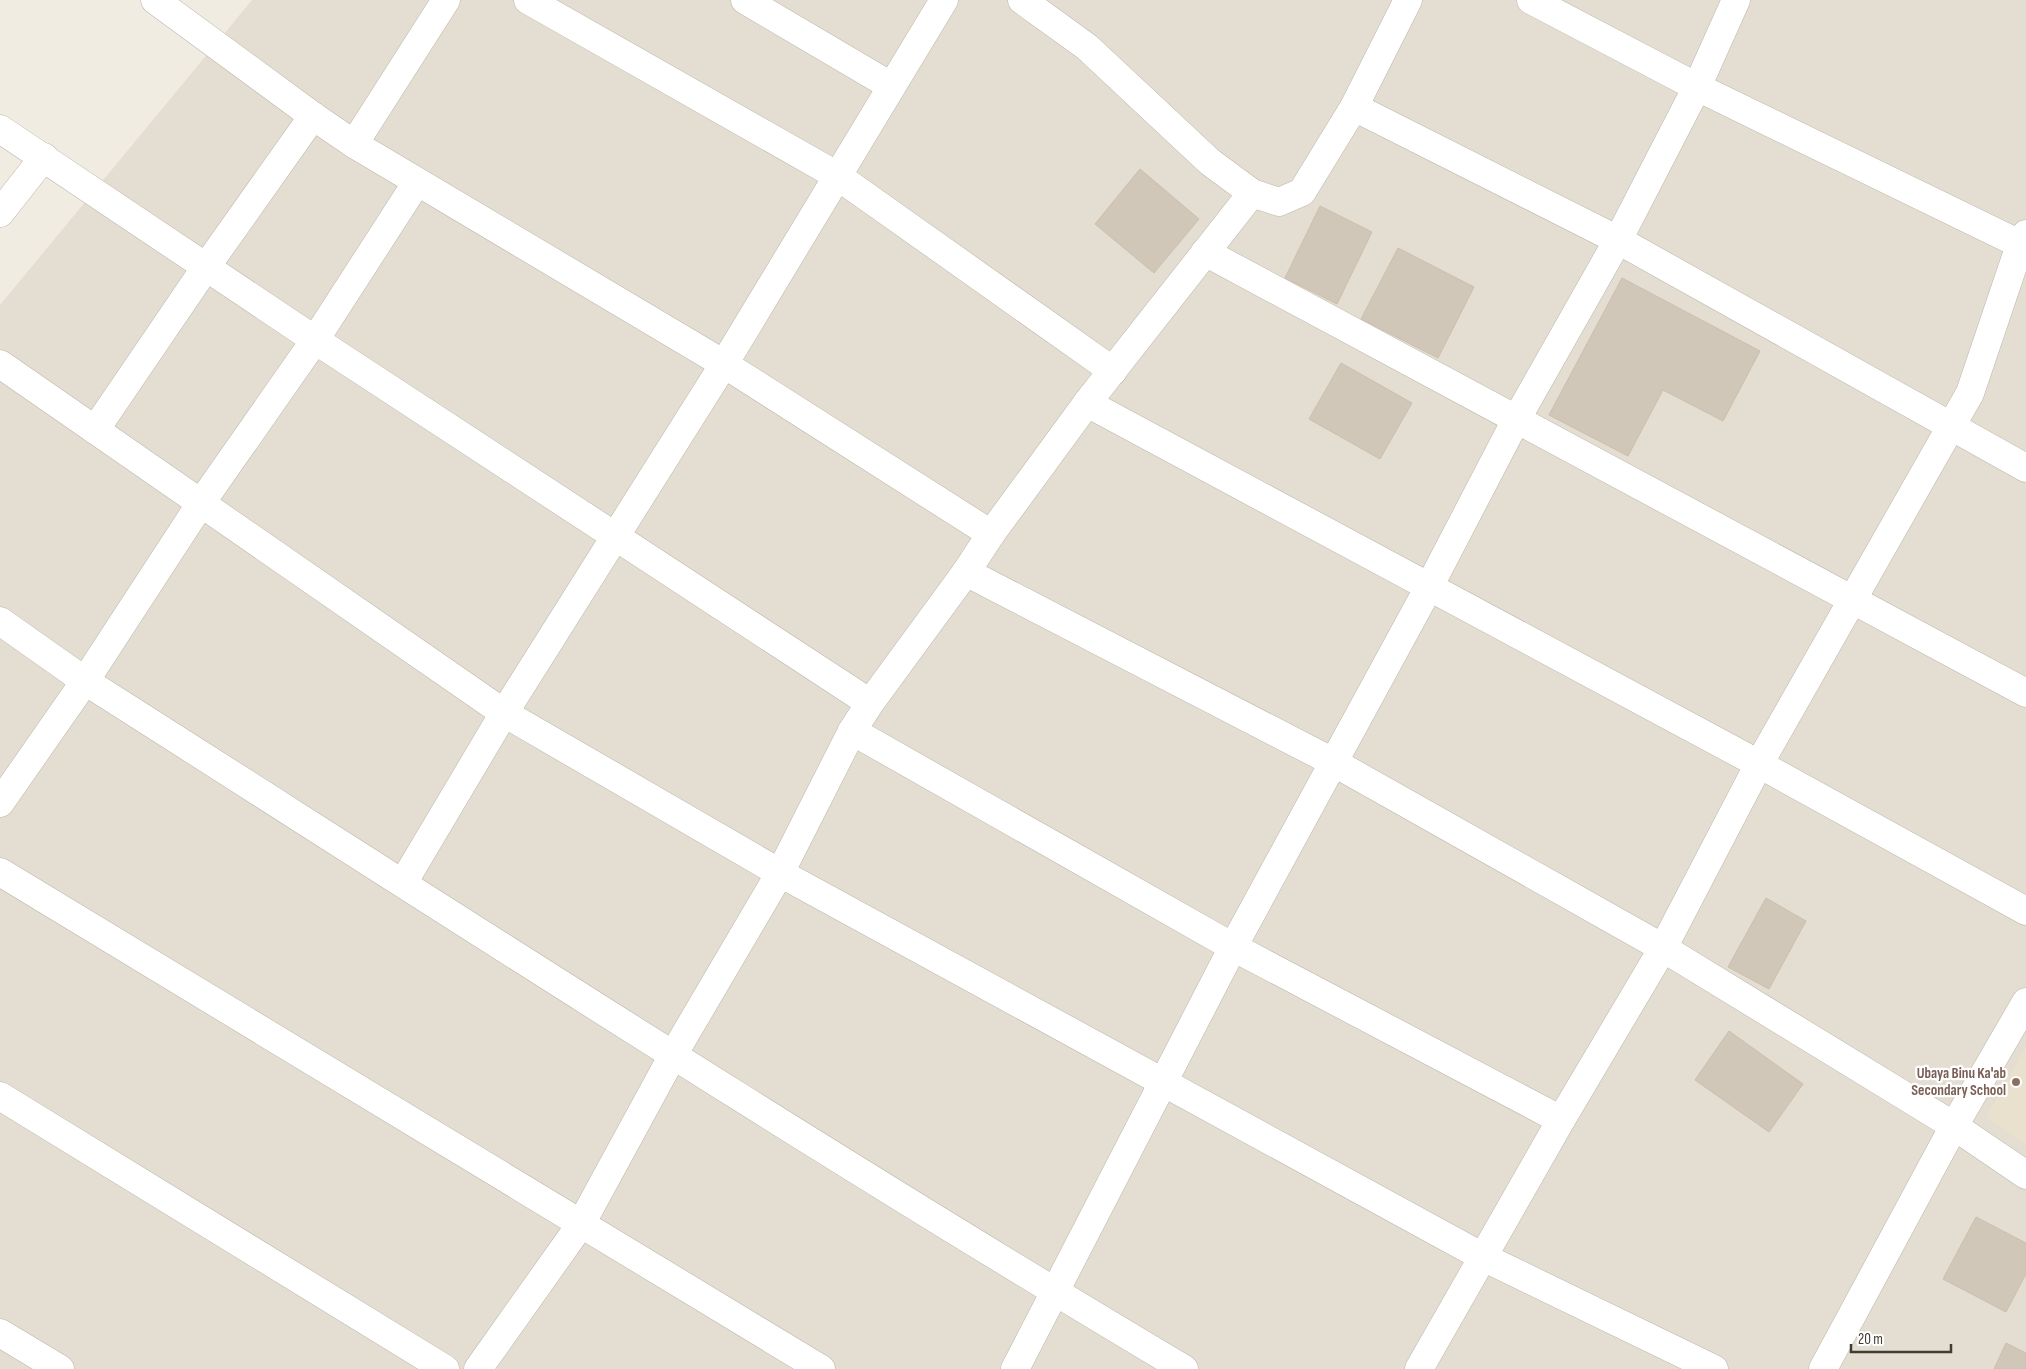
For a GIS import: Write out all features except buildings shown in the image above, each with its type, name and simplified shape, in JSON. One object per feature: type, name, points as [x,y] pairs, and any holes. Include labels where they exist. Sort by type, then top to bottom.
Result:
[{"type":"street","points":[[155,0],[354,144],[724,364],[991,534]]},
{"type":"street","points":[[354,144],[446,0]]},
{"type":"street","points":[[528,0],[836,175],[1113,371]]},
{"type":"street","points":[[745,0],[891,86]]},
{"type":"street","points":[[403,883],[504,713],[724,364],[836,175],[944,0]]},
{"type":"street","points":[[1022,0],[1087,48],[1210,162],[1252,193],[1280,202],[1302,192],[1354,107],[1408,0]]},
{"type":"street","points":[[1419,1369],[1482,1257],[1663,948],[1759,764],[1970,393],[2024,242],[1697,87],[1531,0]]},
{"type":"street","points":[[1015,1369],[1233,946],[1429,587],[1516,420],[1618,240],[1697,87],[1736,0]]},
{"type":"street","points":[[1354,107],[1618,240],[2026,468]]},
{"type":"street","points":[[96,430],[206,267],[313,116]]},
{"type":"street","points":[[0,129],[315,340],[870,703]]},
{"type":"street","points":[[0,213],[44,157]]},
{"type":"street","points":[[0,803],[85,681],[201,503],[315,340],[417,182]]},
{"type":"street","points":[[478,1369],[581,1224],[674,1055],[780,873],[852,731],[870,703],[1087,404],[1252,193]]},
{"type":"street","points":[[1205,252],[2026,693]]},
{"type":"street","points":[[0,364],[504,713],[780,873],[1482,1257],[1714,1369]]},
{"type":"street","points":[[1087,404],[1759,764],[2026,911]]},
{"type":"street","points":[[966,572],[1332,762],[1663,948],[1954,1126],[2026,1175]]},
{"type":"street","points":[[0,621],[85,681],[674,1055],[1055,1292],[1184,1369]]},
{"type":"street","points":[[852,731],[1233,946],[1562,1120]]},
{"type":"street","points":[[0,872],[822,1369]]},
{"type":"street","points":[[1823,1369],[1954,1126],[2026,1002]]},
{"type":"street","points":[[0,1096],[445,1369]]},
{"type":"street","points":[[0,1333],[60,1369]]},
{"type":"shaded area","points":[[252,0],[2026,0],[2026,1369],[0,1369],[0,305]]},
{"type":"shaded area","name":"Ubaya Binu Ka'ab Secondary School","points":[[2026,1047],[2026,1145],[1986,1117]]},
{"type":"place","name":"Ubaya Binu Ka'ab Secondary School","points":[[2016,1082]]}]
